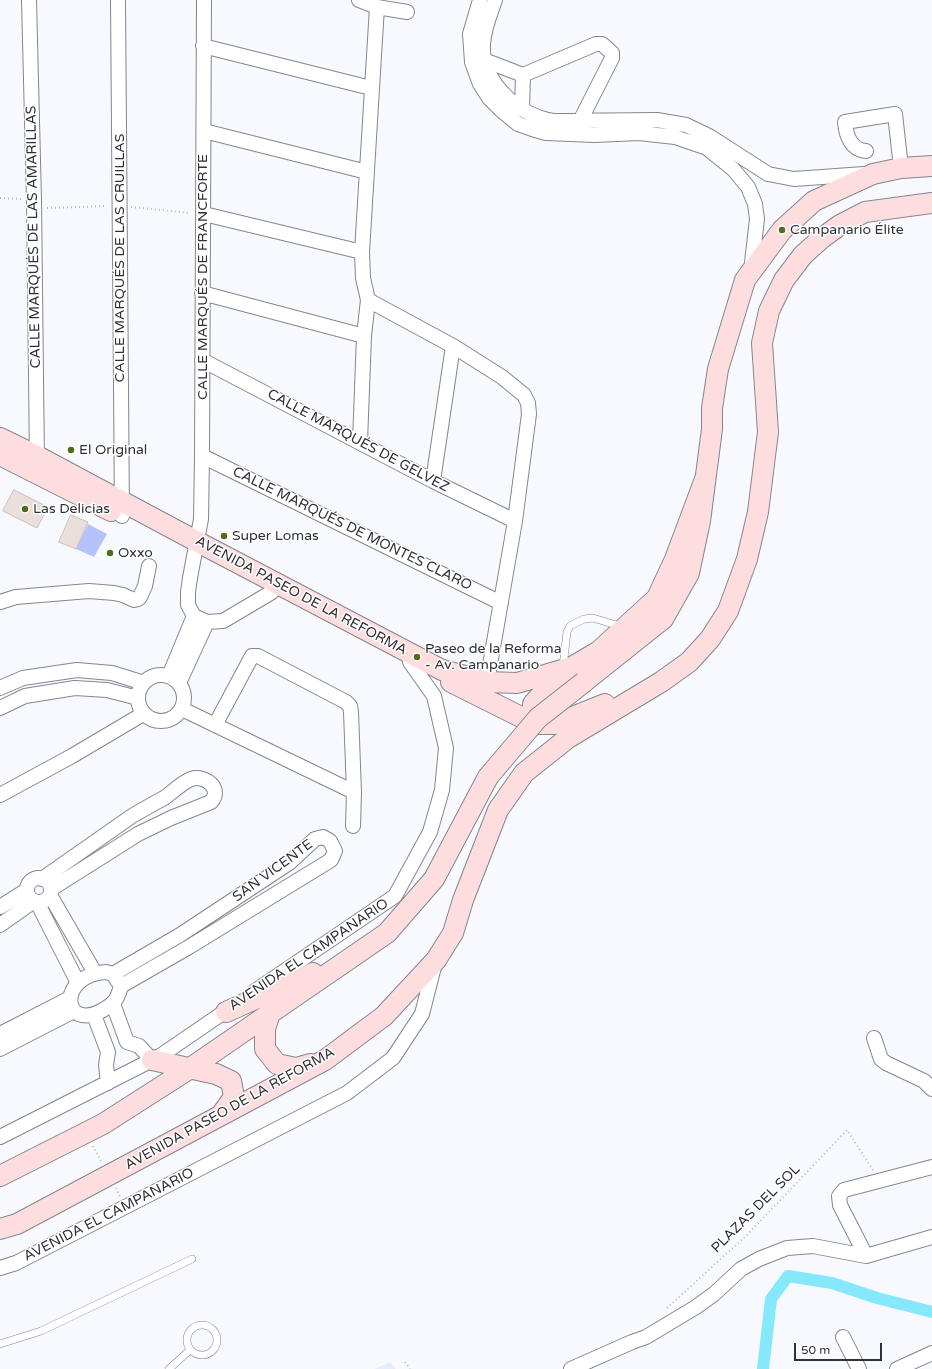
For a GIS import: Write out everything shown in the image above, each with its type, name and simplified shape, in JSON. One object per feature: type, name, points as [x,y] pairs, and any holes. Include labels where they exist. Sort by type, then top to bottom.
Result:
[{"type":"street","name":"CALLE MARQUÉS DE LAS AMARILLAS","points":[[29,0],[34,200],[37,465]]},
{"type":"street","name":"CALLE MARQUÉS DE LAS CRUILLAS","points":[[118,0],[122,509]]},
{"type":"street","name":"CALLE MARQUÉS DE FRANCFORTE","points":[[200,619],[188,605],[188,592],[201,519],[202,294],[204,214],[204,0]]},
{"type":"street","points":[[359,0],[377,7],[407,12]]},
{"type":"street","points":[[480,0],[470,34],[472,62],[480,84],[501,110],[518,124],[546,133],[594,135],[639,133],[675,137],[707,148],[733,169],[748,187],[755,204],[757,219],[751,272]]},
{"type":"street","points":[[495,0],[484,31],[484,60],[491,76],[502,93],[515,105],[540,119],[553,121],[657,120],[686,125],[709,136],[768,174],[794,179],[873,174]]},
{"type":"street","points":[[360,442],[364,336],[368,300],[362,278],[362,252],[377,7]]},
{"type":"street","points":[[484,60],[523,76],[596,44],[602,44],[612,53],[612,58],[580,121]]},
{"type":"street","points":[[203,46],[371,88]]},
{"type":"street","points":[[522,109],[523,76]]},
{"type":"street","points":[[866,152],[859,150],[851,144],[845,122],[895,114],[901,168]]},
{"type":"street","points":[[204,131],[367,172]]},
{"type":"street","name":"AVENIDA PASEO DE LA REFORMA","points":[[0,1176],[103,1124],[189,1069],[387,933],[434,879],[488,777],[538,718],[663,619],[689,573],[700,521],[712,430],[712,408],[718,369],[745,280],[782,230],[814,201],[873,174],[901,168],[932,166]]},
{"type":"street","name":"AVENIDA PASEO DE LA REFORMA","points":[[0,1243],[8,1226],[108,1175],[325,1060],[384,1016],[436,960],[453,933],[463,900],[498,810],[524,773],[568,738],[661,682],[689,662],[710,640],[728,612],[747,559],[758,512],[768,432],[762,344],[769,311],[784,280],[803,255],[822,238],[840,225],[865,212],[932,203]]},
{"type":"street","points":[[204,214],[362,252]]},
{"type":"street","points":[[202,294],[364,336]]},
{"type":"street","points":[[368,300],[453,346],[502,377],[524,395],[528,403],[529,414],[515,521],[487,682]]},
{"type":"street","points":[[433,481],[453,346]]},
{"type":"street","name":"CALLE MARQUÉS DE GELVEZ","points":[[202,360],[433,481],[515,521]]},
{"type":"street","name":"AVENIDA PASEO DE LA REFORMA","points":[[0,438],[37,465],[195,547],[442,670],[487,682],[517,682],[572,667],[599,651],[657,598],[675,559],[705,479]]},
{"type":"street","name":"AVENIDA PASEO DE LA REFORMA","points":[[0,455],[37,465]]},
{"type":"street","name":"CALLE MARQUÉS DE MONTES CLARO","points":[[202,456],[501,603]]},
{"type":"street","name":"AVENIDA PASEO DE LA REFORMA","points":[[195,547],[272,592],[437,676],[535,724],[555,724]]},
{"type":"street","points":[[0,602],[16,597],[89,591],[114,593],[134,600],[140,597],[145,586],[149,566]]},
{"type":"street","points":[[174,680],[200,619],[223,621],[272,592]]},
{"type":"street","points":[[599,651],[562,682],[542,693],[533,704],[533,712],[536,719],[555,724],[597,708],[689,662]]},
{"type":"street","points":[[215,725],[246,664],[252,656],[258,656],[346,702],[350,706],[354,792],[353,826]]},
{"type":"street","name":"AVENIDA EL CAMPANARIO","points":[[0,1137],[152,1060],[226,1012],[396,896],[430,832],[442,790],[446,748],[434,696],[410,662]]},
{"type":"street","points":[[0,688],[23,678],[77,670],[112,673],[144,683]]},
{"type":"street","points":[[155,676],[174,680],[184,695],[182,709],[175,717],[164,722],[153,720],[144,714],[139,706],[138,692],[144,683],[155,676]]},
{"type":"street","points":[[0,708],[25,696],[75,688],[107,690],[138,698]]},
{"type":"street","points":[[182,709],[354,792]]},
{"type":"street","points":[[0,795],[72,756],[144,714]]},
{"type":"street","points":[[0,907],[32,898],[42,902],[47,899],[48,888],[133,815],[165,797],[191,779],[204,779],[213,787],[215,794],[211,802],[171,818],[138,834],[48,888]]},
{"type":"street","name":"SAN VICENTE","points":[[113,974],[180,935],[289,863],[315,839],[323,837],[330,841],[335,851],[331,860],[189,947],[120,986]]},
{"type":"street","points":[[78,983],[32,898],[28,885],[32,881],[37,879],[48,888],[95,973]]},
{"type":"street","points":[[0,925],[32,898]]},
{"type":"street","points":[[180,935],[189,947]]},
{"type":"street","points":[[226,1012],[360,952]]},
{"type":"street","name":"AVENIDA EL CAMPANARIO","points":[[0,1268],[16,1263],[347,1093],[393,1058],[422,1014],[436,960]]},
{"type":"street","points":[[106,972],[113,974],[120,986],[118,996],[113,1004],[94,1015],[83,1015],[72,1005],[72,989],[78,983],[95,973],[106,972]]},
{"type":"street","points":[[113,1004],[127,1042]]},
{"type":"street","points":[[0,1034],[72,1005]]},
{"type":"street","points":[[0,1049],[72,1005]]},
{"type":"street","points":[[270,1013],[265,1029],[265,1049],[277,1064],[296,1068],[325,1060]]},
{"type":"street","points":[[94,1015],[108,1052],[106,1065],[108,1082]]},
{"type":"street","points":[[874,1038],[881,1059],[886,1063],[924,1081],[932,1089]]},
{"type":"street","points":[[108,1052],[127,1042],[139,1046],[152,1060],[216,1074],[231,1081],[234,1097],[220,1116]]},
{"type":"street","points":[[866,1256],[840,1205],[839,1196],[844,1190],[932,1166]]},
{"type":"street","points":[[571,1369],[646,1337],[696,1307],[714,1294],[741,1269],[759,1259],[787,1248],[813,1246],[866,1256],[932,1237]]},
{"type":"street","points":[[843,1337],[859,1369]]},
{"type":"street","points":[[897,1369],[932,1353]]},
{"type":"lane","points":[[563,670],[567,632],[570,626],[584,619],[593,618],[625,627]]},
{"type":"lane","points":[[0,1344],[42,1331],[192,1259]]},
{"type":"lane","points":[[202,1324],[210,1327],[216,1333],[217,1342],[214,1350],[207,1355],[198,1355],[190,1350],[187,1343],[187,1338],[193,1327],[202,1324]]},
{"type":"lane","points":[[168,1369],[190,1350]]},
{"type":"path","points":[[0,198],[34,200]]},
{"type":"path","name":"PLAZAS DEL SOL","points":[[666,1310],[747,1235],[847,1130],[880,1181]]},
{"type":"path","points":[[86,1133],[126,1206]]},
{"type":"path","points":[[405,1362],[410,1369]]},
{"type":"shaded area","points":[[88,524],[107,534],[94,557],[76,549]]},
{"type":"shaded area","points":[[390,1362],[396,1369],[374,1369]]},
{"type":"building","name":"Las Delicias","points":[[14,490],[48,507],[37,528],[3,511]]},
{"type":"building","points":[[71,515],[88,522],[76,549],[59,542]]},
{"type":"waterway","points":[[763,1369],[771,1299],[788,1276],[832,1283],[877,1298],[932,1312]]},
{"type":"place","name":"Campanario Élite","points":[[782,230]]},
{"type":"place","name":"El Original","points":[[71,450]]},
{"type":"place","name":"Las Delicias","points":[[25,509]]},
{"type":"place","name":"Super Lomas","points":[[224,536]]},
{"type":"place","name":"Oxxo","points":[[110,553]]},
{"type":"place","name":"Paseo de la Reforma - Av. Campanario","points":[[417,657]]}]
